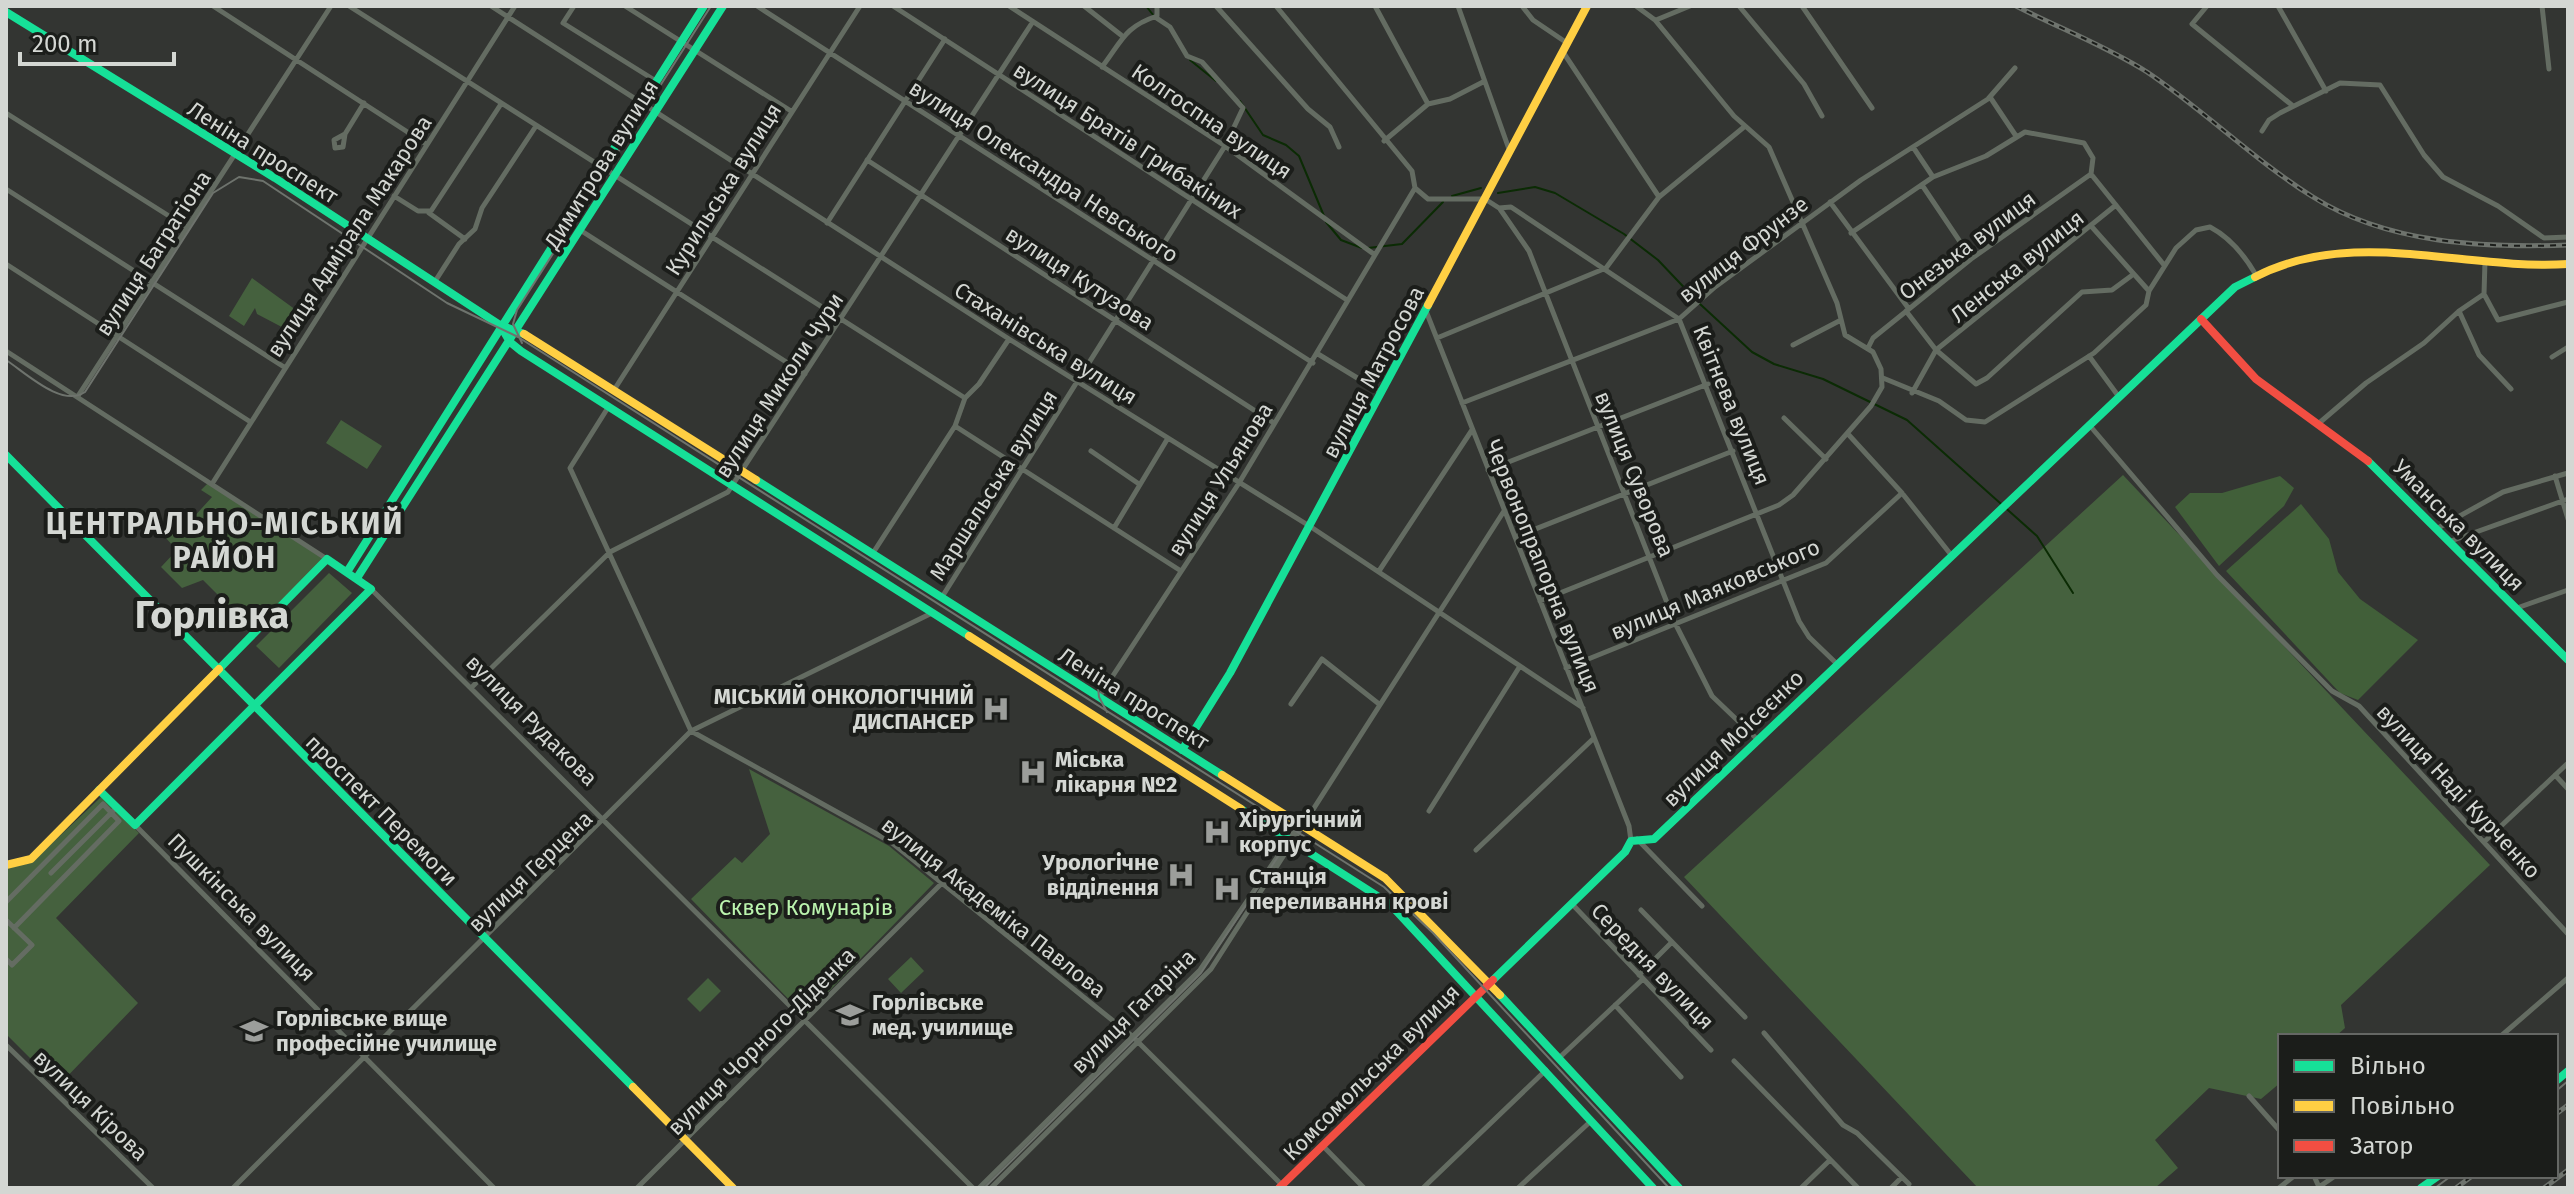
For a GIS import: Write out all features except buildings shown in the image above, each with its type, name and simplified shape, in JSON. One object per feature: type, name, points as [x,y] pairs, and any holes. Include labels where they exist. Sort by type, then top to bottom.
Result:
[{"type":"street","points":[[213,6],[426,144]]},
{"type":"street","name":"вулиця Багратіона","points":[[78,396],[299,60],[331,6]]},
{"type":"street","points":[[349,6],[965,398]]},
{"type":"street","name":"Стаханівська вулиця","points":[[491,6],[1009,339],[1311,527],[1583,708]]},
{"type":"street","name":"вулиця Адмірала Макарова","points":[[212,484],[249,421],[515,6]]},
{"type":"street","points":[[574,6],[563,23],[656,81]]},
{"type":"street","points":[[625,6],[791,111]]},
{"type":"street","name":"Димитрова вулиця","points":[[347,572],[704,6]]},
{"type":"street","name":"Димитрова вулиця","points":[[357,578],[723,6]]},
{"type":"street","name":"вулиця Олександра Невського","points":[[757,6],[1313,363]]},
{"type":"street","name":"Курильська вулиця","points":[[614,390],[860,6]]},
{"type":"street","name":"вулиця Братів Грибакіних","points":[[893,6],[1347,300]]},
{"type":"street","name":"Колгоспна вулиця","points":[[1009,6],[1225,146],[1375,255]]},
{"type":"street","points":[[1084,6],[1121,35]]},
{"type":"street","points":[[1102,67],[1121,35],[1138,22],[1155,17],[1157,6]]},
{"type":"street","points":[[1216,6],[1308,109],[1330,127],[1339,147]]},
{"type":"street","points":[[1375,6],[1428,104]]},
{"type":"street","points":[[1458,6],[1483,82],[1511,152]]},
{"type":"street","points":[[1522,6],[1533,20],[1566,48],[1659,197]]},
{"type":"street","name":"вулиця Матросова","points":[[1182,750],[1311,527],[1587,6]]},
{"type":"street","points":[[1540,601],[1785,501],[1871,406],[1883,378],[1878,360],[1868,348],[1850,341],[1775,157],[1761,139],[1744,127],[1655,20],[1636,6]]},
{"type":"street","points":[[1655,20],[1690,6]]},
{"type":"street","points":[[1739,6],[1804,84],[1822,116]]},
{"type":"street","points":[[1802,6],[1872,108]]},
{"type":"street","points":[[2207,6],[2192,24],[2293,106]]},
{"type":"street","points":[[2278,6],[2326,91]]},
{"type":"street","points":[[2542,6],[2549,69]]},
{"type":"street","points":[[1280,7],[1384,141],[1412,171],[1415,188],[1428,199],[1485,199]]},
{"type":"street","name":"Леніна проспект","points":[[6,12],[235,157],[275,178],[500,325],[517,331],[743,470],[1396,887],[1679,1188]]},
{"type":"street","name":"Маршальська вулиця","points":[[942,597],[1225,146],[1243,108],[1202,62],[1187,56],[1170,27],[1155,17]]},
{"type":"street","name":"вулиця Миколи Чури","points":[[473,686],[610,552],[728,492],[1032,23]]},
{"type":"street","points":[[827,223],[945,39]]},
{"type":"street","name":"вулиця Фрунзе","points":[[1462,403],[1679,319],[1715,287],[1830,202],[1990,97],[2015,68]]},
{"type":"street","points":[[1384,141],[1428,104],[1450,99],[1483,82]]},
{"type":"street","points":[[2262,131],[2269,120],[2340,83],[2380,85],[2424,155],[2443,177],[2498,206],[2544,238],[2568,237]]},
{"type":"street","points":[[1990,97],[2016,136]]},
{"type":"street","points":[[345,134],[364,103]]},
{"type":"street","points":[[428,212],[444,197],[501,104]]},
{"type":"street","points":[[6,113],[188,228]]},
{"type":"street","points":[[434,283],[475,229],[482,208],[536,126]]},
{"type":"street","points":[[1437,338],[1606,268],[1659,197],[1744,127]]},
{"type":"street","points":[[1851,233],[1933,177],[1986,156],[2025,132],[2084,143],[2093,158],[2091,174],[2164,265]]},
{"type":"street","points":[[1913,147],[1933,177]]},
{"type":"street","name":"вулиця Кутузова","points":[[867,160],[1274,423]]},
{"type":"street","name":"Онезька вулиця","points":[[1868,348],[1873,338],[1971,258],[2091,174]]},
{"type":"street","points":[[1922,185],[1971,258]]},
{"type":"street","points":[[1375,255],[1415,188]]},
{"type":"street","points":[[6,189],[284,367]]},
{"type":"street","points":[[394,196],[418,211],[428,212],[465,239]]},
{"type":"street","name":"Квітнева вулиця","points":[[1485,199],[1499,208],[1511,207],[1679,319],[1708,384],[1803,629],[1837,664]]},
{"type":"street","points":[[1830,202],[1936,350],[1976,384],[1987,378],[2082,292],[2112,290],[2131,276]]},
{"type":"street","name":"Ленська вулиця","points":[[1912,393],[1936,350],[2116,205]]},
{"type":"street","name":"вулиця Суворова","points":[[1499,208],[1525,242],[1675,623],[1712,696],[1758,740]]},
{"type":"street","points":[[2092,227],[2131,276],[2149,291]]},
{"type":"street","points":[[1883,378],[1912,393],[1939,401],[1966,420],[1985,422],[2089,356],[2120,326],[2140,312],[2164,265],[2188,236],[2210,227],[2242,254],[2256,275]]},
{"type":"street","points":[[580,230],[806,374]]},
{"type":"street","name":"вулиця Моісеєнко","points":[[1487,982],[1572,904],[1634,838],[1654,839],[2235,287],[2256,275],[2354,252],[2540,266],[2568,264]]},
{"type":"street","name":"вулиця Ульянова","points":[[1099,697],[1239,483],[1375,255]]},
{"type":"street","points":[[2485,261],[2484,294],[2498,320],[2568,302]]},
{"type":"street","points":[[6,264],[249,421]]},
{"type":"street","points":[[2318,424],[2366,383],[2424,343],[2459,311],[2484,294]]},
{"type":"street","name":"Червонопрапорна вулиця","points":[[1426,311],[1634,838],[1702,906]]},
{"type":"street","points":[[2459,311],[2479,355],[2511,389]]},
{"type":"street","name":"Уманська вулиця","points":[[2201,319],[2256,379],[2382,472],[2568,660]]},
{"type":"street","points":[[1793,345],[1841,320]]},
{"type":"street","name":"Леніна проспект","points":[[500,325],[510,342],[1399,912],[1653,1188]]},
{"type":"street","points":[[873,553],[955,426],[965,398],[979,384],[1009,339]]},
{"type":"street","points":[[2552,357],[2568,347]]},
{"type":"street","name":"вулиця Рудакова","points":[[6,351],[371,589],[473,686],[804,1022],[976,1188]]},
{"type":"street","points":[[1318,354],[1382,393]]},
{"type":"street","points":[[2089,356],[2120,398]]},
{"type":"street","points":[[1488,470],[1708,384]]},
{"type":"street","points":[[609,406],[570,468],[691,731]]},
{"type":"street","points":[[1784,418],[1826,459]]},
{"type":"street","points":[[955,426],[1181,571]]},
{"type":"street","name":"вулиця Наді Курченко","points":[[2091,427],[2217,575],[2332,691],[2359,706],[2568,934]]},
{"type":"street","points":[[1379,571],[1472,430]]},
{"type":"street","points":[[1848,434],[1902,493],[1952,556]]},
{"type":"street","points":[[1114,528],[1168,438]]},
{"type":"street","points":[[1091,451],[1139,484]]},
{"type":"street","points":[[1515,537],[1733,451]]},
{"type":"street","name":"проспект Перемоги","points":[[6,455],[733,1188]]},
{"type":"street","points":[[2438,528],[2503,492],[2568,473]]},
{"type":"street","points":[[2555,476],[2565,500],[2568,519]]},
{"type":"street","name":"вулиця Маяковського","points":[[1566,668],[1833,558],[1902,493]]},
{"type":"street","points":[[2450,542],[2565,500]]},
{"type":"street","points":[[1292,843],[1301,824],[1504,511]]},
{"type":"street","points":[[6,865],[31,859],[327,559]]},
{"type":"street","points":[[135,825],[371,589]]},
{"type":"street","points":[[2517,608],[2568,590]]},
{"type":"street","points":[[932,613],[942,597]]},
{"type":"street","name":"вулиця Герцена","points":[[233,1188],[364,1055],[606,820],[691,731],[932,613]]},
{"type":"street","points":[[1291,704],[1322,659],[1379,704]]},
{"type":"street","points":[[1429,811],[1520,666]]},
{"type":"street","points":[[1563,695],[1572,695],[1575,688]]},
{"type":"street","name":"вулиця Академіка Павлова","points":[[691,731],[891,842],[1132,1036],[1281,1187]]},
{"type":"street","points":[[1476,850],[1594,738]]},
{"type":"street","points":[[2484,842],[2568,763]]},
{"type":"street","points":[[2555,775],[2568,789]]},
{"type":"street","name":"Пушкінська вулиця","points":[[99,790],[114,810],[135,825],[494,1188]]},
{"type":"street","points":[[6,902],[103,804],[114,810],[119,821],[14,928]]},
{"type":"street","points":[[51,873],[114,810]]},
{"type":"street","name":"вулиця Гагаріна","points":[[976,1188],[1205,964],[1292,843]]},
{"type":"street","name":"вулиця Гагаріна","points":[[991,1188],[1211,969],[1292,843]]},
{"type":"street","points":[[43,864],[59,880]]},
{"type":"street","name":"вулиця Чорного-Діденка","points":[[637,1188],[942,883]]},
{"type":"street","name":"Середня вулиця","points":[[1572,904],[1711,1050]]},
{"type":"street","points":[[1641,910],[1745,1017]]},
{"type":"street","points":[[6,920],[32,945],[12,965],[6,959]]},
{"type":"street","points":[[1558,1059],[1615,1005],[1672,942]]},
{"type":"street","points":[[2503,1034],[2568,978]]},
{"type":"street","name":"Комсомольська вулиця","points":[[1281,1187],[1487,982]]},
{"type":"street","points":[[1615,1005],[1681,1077]]},
{"type":"street","points":[[1764,1033],[1843,1125],[1857,1133],[1909,1184]]},
{"type":"street","name":"вулиця Кірова","points":[[6,1045],[153,1188]]},
{"type":"street","points":[[1734,1061],[1858,1188]]},
{"type":"street","points":[[1423,1188],[1546,1070]]},
{"type":"street","points":[[2249,1096],[2278,1129]]},
{"type":"street","points":[[1518,1188],[1591,1120]]},
{"type":"street","points":[[1322,1145],[1363,1187]]},
{"type":"street","points":[[1801,1188],[1830,1160]]},
{"type":"street","points":[[1891,1188],[1902,1177]]},
{"type":"green space","points":[[252,278],[307,318],[297,335],[257,314],[255,308],[244,326],[229,316]]},
{"type":"green space","points":[[341,420],[382,446],[367,469],[326,443]]},
{"type":"green space","points":[[2123,475],[2490,865],[2341,1005],[2345,1028],[2338,1034],[2278,1034],[2278,1085],[2261,1099],[2209,1088],[2155,1140],[2178,1168],[2155,1188],[1978,1188],[1684,877]]},
{"type":"green space","points":[[2280,476],[2294,488],[2284,506],[2219,566],[2175,507],[2190,493],[2222,493]]},
{"type":"green space","points":[[210,481],[326,557],[253,630],[203,580],[182,588],[161,567],[177,550],[163,535],[185,515],[192,519],[212,497],[201,490]]},
{"type":"green space","points":[[2301,504],[2329,539],[2338,572],[2360,599],[2418,640],[2358,700],[2340,693],[2226,571]]},
{"type":"green space","points":[[329,573],[352,593],[279,668],[256,646]]},
{"type":"green space","name":"Сквер Комунарів","points":[[749,769],[889,846],[934,883],[805,1016],[691,899],[735,857],[742,863],[770,834]]},
{"type":"green space","points":[[101,797],[139,833],[56,918],[138,1003],[58,1086],[6,1034],[6,868],[31,863]]},
{"type":"green space","points":[[911,957],[924,971],[901,993],[888,979]]},
{"type":"green space","points":[[708,978],[721,991],[700,1012],[687,999]]},
{"type":"waterway","points":[[1146,6],[1154,16]]},
{"type":"waterway","points":[[1190,60],[1216,81]]},
{"type":"waterway","points":[[1240,101],[1263,135],[1286,145],[1299,156],[1324,216]]},
{"type":"waterway","points":[[1498,193],[1535,187],[1555,193],[1624,234],[1658,260],[1696,300]]},
{"type":"waterway","points":[[1452,196],[1481,188]]},
{"type":"waterway","points":[[1368,248],[1402,244],[1443,202]]},
{"type":"waterway","points":[[1326,222],[1341,240],[1362,248]]},
{"type":"waterway","points":[[1700,304],[1752,352],[1774,364],[1823,379],[1907,420],[2037,536],[2073,593]]},
{"type":"tram line","points":[[522,343],[513,324],[517,310],[711,6]]},
{"type":"tram line","points":[[6,360],[55,392],[66,396],[85,392],[213,193],[239,177],[263,181],[447,303],[518,337],[1384,887],[1433,933],[1669,1188]]},
{"type":"tram line","points":[[1097,678],[1099,697],[1107,712]]},
{"type":"tram line","points":[[984,1188],[1201,973],[1285,846],[1295,839],[1310,840]]},
{"type":"tram line","points":[[2558,1089],[2568,1081]]},
{"type":"tram line","points":[[2435,1188],[2448,1178]]},
{"type":"railway","points":[[2016,6],[2099,45],[2147,72],[2291,183],[2342,213],[2404,234],[2437,240],[2470,244],[2568,245]]},
{"type":"railway","points":[[2558,1112],[2568,1105]]},
{"type":"railway","points":[[2558,1178],[2568,1170]]},
{"type":"railway","points":[[2456,1188],[2469,1178]]},
{"type":"railway","points":[[2544,1188],[2557,1178]]},
{"type":"traffic: fast","points":[[347,572],[704,6]]},
{"type":"traffic: fast","points":[[357,578],[723,6]]},
{"type":"traffic: fast","points":[[6,12],[275,178],[500,325],[524,334]]},
{"type":"traffic: fast","points":[[1493,980],[1625,852],[1631,841],[1654,839],[2235,287],[2255,277]]},
{"type":"traffic: fast","points":[[1182,750],[1230,673],[1428,305]]},
{"type":"traffic: fast","points":[[500,325],[510,342],[521,351],[969,636]]},
{"type":"traffic: fast","points":[[6,455],[633,1087]]},
{"type":"traffic: fast","points":[[2368,461],[2568,660]]},
{"type":"traffic: fast","points":[[756,480],[1222,775]]},
{"type":"traffic: fast","points":[[99,790],[135,825],[371,589],[327,559],[219,669]]},
{"type":"traffic: fast","points":[[1241,809],[1390,904],[1653,1188]]},
{"type":"traffic: fast","points":[[1500,995],[1679,1188]]},
{"type":"traffic: fast","points":[[2558,1079],[2568,1071]]},
{"type":"traffic: fast","points":[[2421,1188],[2435,1178]]},
{"type":"traffic: slow","points":[[1428,305],[1587,6]]},
{"type":"traffic: slow","points":[[2255,277],[2292,262],[2331,254],[2370,252],[2489,262],[2568,264]]},
{"type":"traffic: slow","points":[[524,334],[756,480]]},
{"type":"traffic: slow","points":[[969,636],[1241,809]]},
{"type":"traffic: slow","points":[[6,865],[31,859],[219,669]]},
{"type":"traffic: slow","points":[[1222,775],[1385,878],[1500,995]]},
{"type":"traffic: slow","points":[[633,1087],[733,1188]]},
{"type":"traffic: jam","points":[[2201,319],[2256,379],[2368,461]]},
{"type":"traffic: jam","points":[[1279,1188],[1493,980]]},
{"type":"place","name":"МІСЬКИЙ ОНКОЛОГІЧНИЙ ДИСПАНСЕР","points":[[996,709]]},
{"type":"place","name":"Міська лікарня №2","points":[[1033,772]]},
{"type":"place","name":"Хірургічний корпус","points":[[1217,832]]},
{"type":"place","name":"Урологічне відділення","points":[[1181,875]]},
{"type":"place","name":"Станція переливання крові","points":[[1227,889]]},
{"type":"place","name":"Горлівське мед. училище","points":[[850,1015]]},
{"type":"place","name":"Горлівське вище професійне училище","points":[[254,1031]]},
{"type":"district","name":"ЦЕНТРАЛЬНО-МІСЬКИЙ РАЙОН","points":[[225,541]]},
{"type":"district","name":"Горлівка","points":[[212,615]]}]
